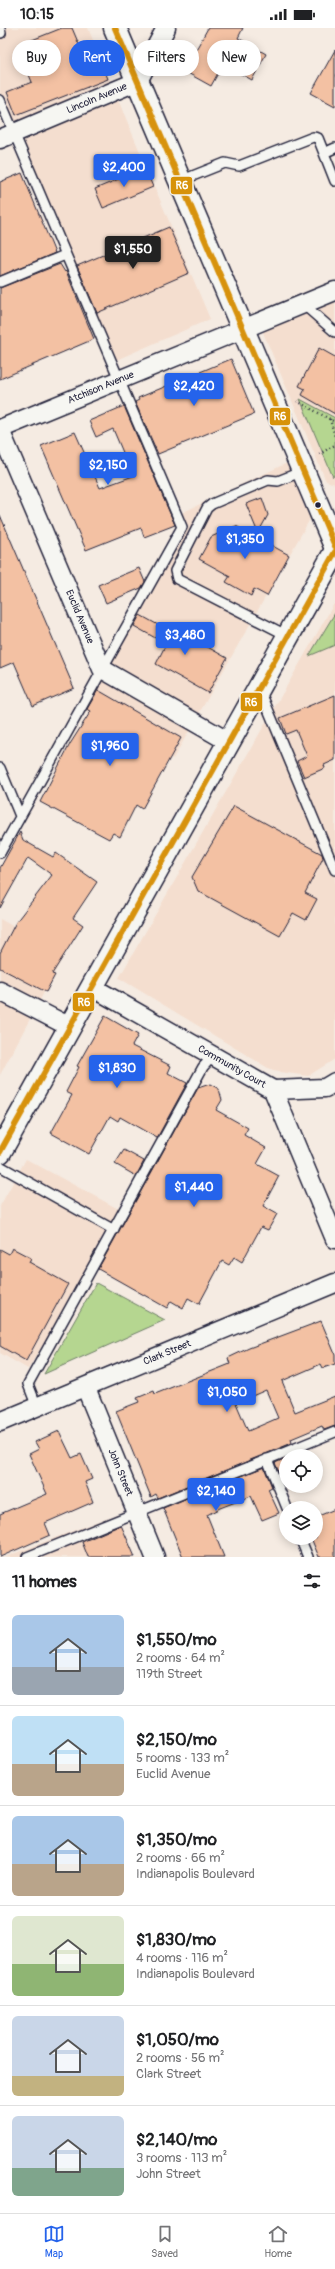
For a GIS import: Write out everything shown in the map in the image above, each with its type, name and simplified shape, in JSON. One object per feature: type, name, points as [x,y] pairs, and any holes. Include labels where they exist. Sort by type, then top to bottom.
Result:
[{"type":"main road","points":[[115,28],[335,546]]},
{"type":"main road","points":[[0,1152],[335,552]]},
{"type":"street","name":"Lincoln Avenue","points":[[7,136],[138,81],[166,28]]},
{"type":"street","name":"Atchison Avenue","points":[[0,430],[335,291]]},
{"type":"street","name":"Euclid Avenue","points":[[0,430],[102,669]]},
{"type":"street","points":[[102,669],[229,742]]},
{"type":"street","name":"Community Court","points":[[92,987],[273,1090],[335,1240]]},
{"type":"street","points":[[0,991],[70,1027]]},
{"type":"street","points":[[273,1090],[325,1088],[335,1082]]},
{"type":"street","name":"Clark Street","points":[[0,1422],[86,1388],[335,1283]]},
{"type":"street","name":"John Street","points":[[86,1388],[155,1557]]},
{"type":"lane","points":[[0,100],[7,136],[65,255],[182,527],[0,853]]},
{"type":"lane","points":[[180,182],[225,163],[239,166],[313,137],[318,138],[335,181]]},
{"type":"lane","points":[[324,153],[335,148]]},
{"type":"lane","points":[[0,282],[65,255]]},
{"type":"lane","points":[[303,304],[335,332]]},
{"type":"lane","points":[[288,636],[178,579],[175,571],[207,508],[212,504],[268,480],[278,481],[304,471]]},
{"type":"lane","points":[[259,688],[335,870]]},
{"type":"lane","points":[[0,768],[20,816]]},
{"type":"lane","points":[[37,1407],[28,1384],[204,1067],[213,1056]]},
{"type":"lane","points":[[0,1166],[114,1230]]},
{"type":"lane","points":[[27,1557],[335,1432]]},
{"type":"lane","points":[[267,1459],[284,1501]]},
{"type":"lane","points":[[303,1545],[308,1557]]},
{"type":"path","points":[[297,401],[335,422]]},
{"type":"path","points":[[330,419],[335,437]]},
{"type":"path","points":[[319,454],[335,445]]},
{"type":"shaded area","points":[[0,28],[88,28],[93,40],[69,40],[69,76],[108,76],[210,319],[107,364],[0,114]]},
{"type":"shaded area","points":[[335,300],[335,484],[326,481],[262,330]]},
{"type":"shaded area","points":[[287,463],[310,519],[173,759],[77,706],[177,526],[173,517]]},
{"type":"shaded area","points":[[335,602],[335,1059],[308,1076],[273,1071],[119,978]]},
{"type":"shaded area","points":[[0,919],[64,955],[0,1075]]},
{"type":"shaded area","points":[[26,1159],[124,1212],[28,1369],[0,1353],[0,1206]]},
{"type":"shaded area","points":[[117,1514],[134,1557],[5,1557]]},
{"type":"green space","points":[[300,399],[335,418],[335,473],[333,477]]},
{"type":"green space","points":[[335,613],[335,645],[309,656]]},
{"type":"green space","points":[[96,1283],[165,1320],[44,1374]]},
{"type":"building","points":[[62,28],[72,28],[77,40],[69,40],[69,76],[107,76],[108,79],[16,115],[7,92],[32,82],[30,76],[61,76],[61,40],[32,40]]},
{"type":"building","points":[[208,28],[243,28],[238,38],[242,40],[207,40],[207,76],[216,76],[211,86],[193,76],[199,76],[199,44]]},
{"type":"building","points":[[335,50],[335,106],[311,93]]},
{"type":"building","points":[[261,51],[266,54],[261,63]]},
{"type":"building","points":[[245,76],[254,76],[252,80]]},
{"type":"building","points":[[145,168],[153,187],[103,208],[95,189]]},
{"type":"building","points":[[22,173],[55,253],[0,276],[0,182]]},
{"type":"building","points":[[169,227],[189,273],[97,313],[77,266]]},
{"type":"building","points":[[60,264],[65,272],[66,271],[94,339],[0,379],[0,288]]},
{"type":"building","points":[[319,348],[335,357],[335,414],[302,395],[305,389],[299,386]]},
{"type":"building","points":[[231,359],[254,414],[158,454],[135,402],[139,400],[138,398]]},
{"type":"building","points":[[124,406],[175,525],[144,537],[141,528],[86,550],[41,446],[75,432],[100,488],[133,476],[113,429],[96,437],[89,421]]},
{"type":"building","points":[[262,498],[268,515],[258,533],[246,504]]},
{"type":"building","points":[[0,515],[74,688],[33,706],[14,662],[0,668]]},
{"type":"building","points":[[236,526],[289,555],[267,596],[254,589],[251,596],[226,582],[230,576],[199,559],[211,537]]},
{"type":"building","points":[[139,568],[145,582],[141,588],[106,603],[98,585]]},
{"type":"building","points":[[140,615],[171,632],[174,628],[227,658],[208,693],[156,664],[166,644],[134,626]]},
{"type":"building","points":[[98,690],[181,738],[142,809],[136,805],[120,837],[113,833],[109,839],[40,802],[70,744],[91,711],[87,709]]},
{"type":"building","points":[[335,695],[335,760],[324,765],[325,768],[304,777],[297,761],[307,756],[296,730],[286,734],[280,718]]},
{"type":"building","points":[[234,806],[322,854],[323,858],[305,893],[317,899],[306,920],[293,913],[280,936],[198,891],[192,877]]},
{"type":"building","points":[[20,832],[23,840],[53,857],[56,853],[97,882],[73,918],[83,925],[52,974],[55,975],[46,992],[0,968],[0,953],[16,922],[52,875],[28,858],[0,908],[0,868]]},
{"type":"building","points":[[105,1016],[138,1035],[132,1046],[171,1066],[168,1073],[187,1083],[157,1138],[120,1117],[118,1121],[110,1116],[89,1154],[51,1133],[72,1095],[66,1092],[79,1067],[77,1066]]},
{"type":"building","points":[[210,1084],[219,1089],[222,1100],[216,1110],[248,1128],[244,1135],[266,1148],[257,1164],[279,1176],[263,1206],[277,1214],[268,1230],[261,1227],[242,1262],[234,1257],[229,1265],[222,1261],[199,1304],[188,1298],[183,1308],[171,1301],[167,1308],[98,1269],[198,1088]]},
{"type":"building","points":[[124,1150],[144,1161],[136,1176],[115,1164]]},
{"type":"building","points":[[12,1248],[31,1258],[29,1262],[68,1284],[26,1361],[0,1346],[0,1249],[9,1254]]},
{"type":"building","points":[[321,1321],[335,1354],[335,1364],[323,1368],[321,1364],[282,1381],[295,1412],[335,1396],[335,1426],[324,1430],[322,1426],[291,1439],[292,1443],[158,1498],[156,1494],[151,1497],[116,1411],[139,1402],[137,1398],[154,1391],[155,1394],[230,1364],[228,1358],[249,1348]],"holes":[[[266,1390],[278,1418],[248,1431],[236,1403]]]},
{"type":"building","points":[[59,1431],[72,1458],[81,1454],[92,1479],[85,1482],[93,1502],[45,1523],[50,1535],[0,1557],[0,1514],[47,1494],[29,1454],[39,1449],[35,1442]]},
{"type":"building","points":[[279,1461],[279,1472],[275,1463]]},
{"type":"building","points":[[264,1467],[272,1487],[268,1489],[279,1513],[262,1520],[251,1496],[220,1508],[207,1515],[224,1557],[183,1557],[163,1508]]},
{"type":"building","points":[[335,1509],[335,1557],[319,1557],[314,1545],[323,1545],[323,1514]]},
{"type":"building","points":[[121,1525],[135,1557],[88,1557],[82,1542]]},
{"type":"transit line","name":"R6","points":[[115,28],[335,546]]},
{"type":"transit line","name":"R6","points":[[0,1152],[335,552]]}]
